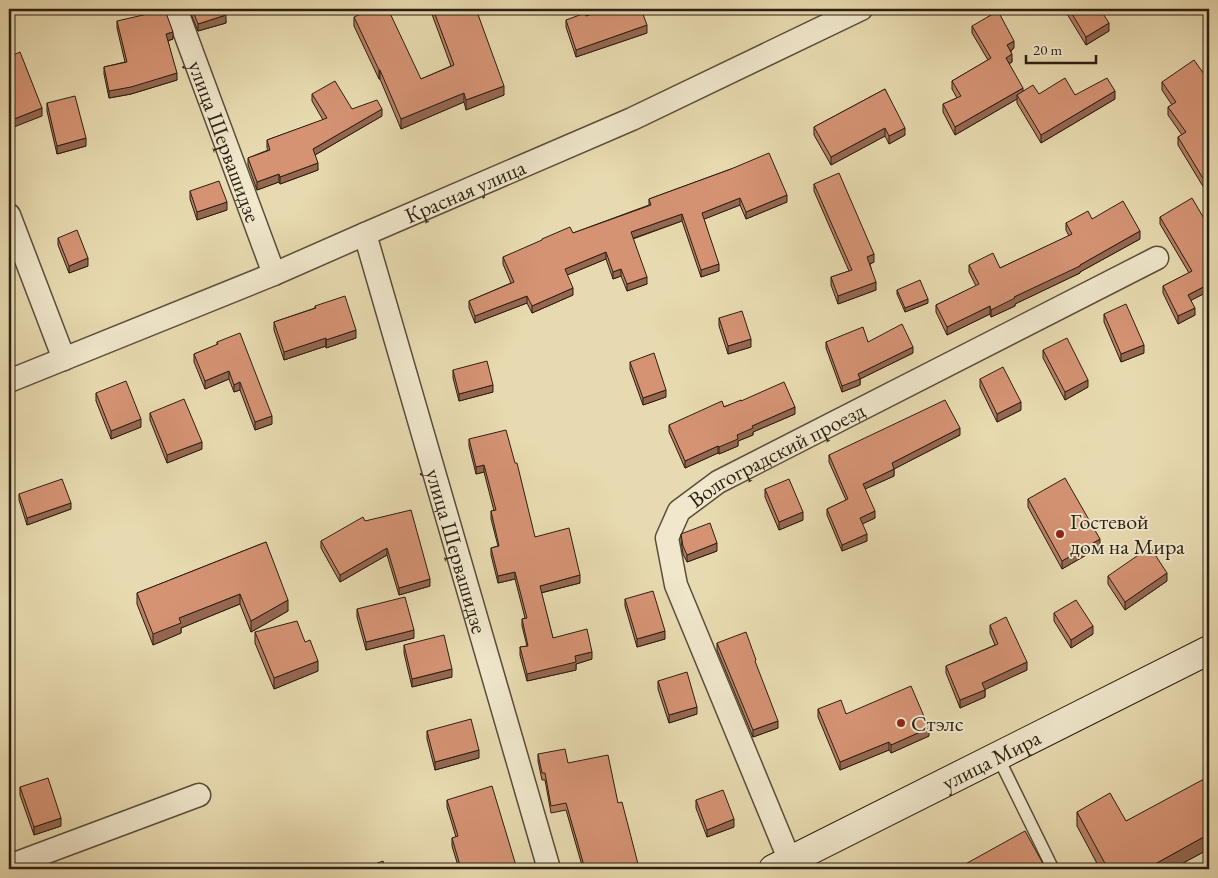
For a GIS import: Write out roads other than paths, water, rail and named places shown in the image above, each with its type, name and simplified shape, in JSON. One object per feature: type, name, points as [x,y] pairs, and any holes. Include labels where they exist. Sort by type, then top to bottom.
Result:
[{"type":"street","name":"улица Шервашидзе","points":[[176,9],[274,274]]},
{"type":"street","name":"Красная улица","points":[[9,382],[274,274],[632,120],[860,9]]},
{"type":"street","points":[[9,216],[64,359]]},
{"type":"street","name":"улица Шервашидзе","points":[[365,234],[549,869]]},
{"type":"street","name":"Волгоградский проезд","points":[[781,865],[676,585],[667,538],[679,511],[718,482],[1157,258]]},
{"type":"street","name":"улица Мира","points":[[781,865],[1209,650]]},
{"type":"street","points":[[9,866],[199,795]]},
{"type":"lane","points":[[998,757],[1053,869]]},
{"type":"place","name":"Гостевой дом на Мира","points":[[1060,534]]},
{"type":"place","name":"Стэлс","points":[[901,723]]}]
